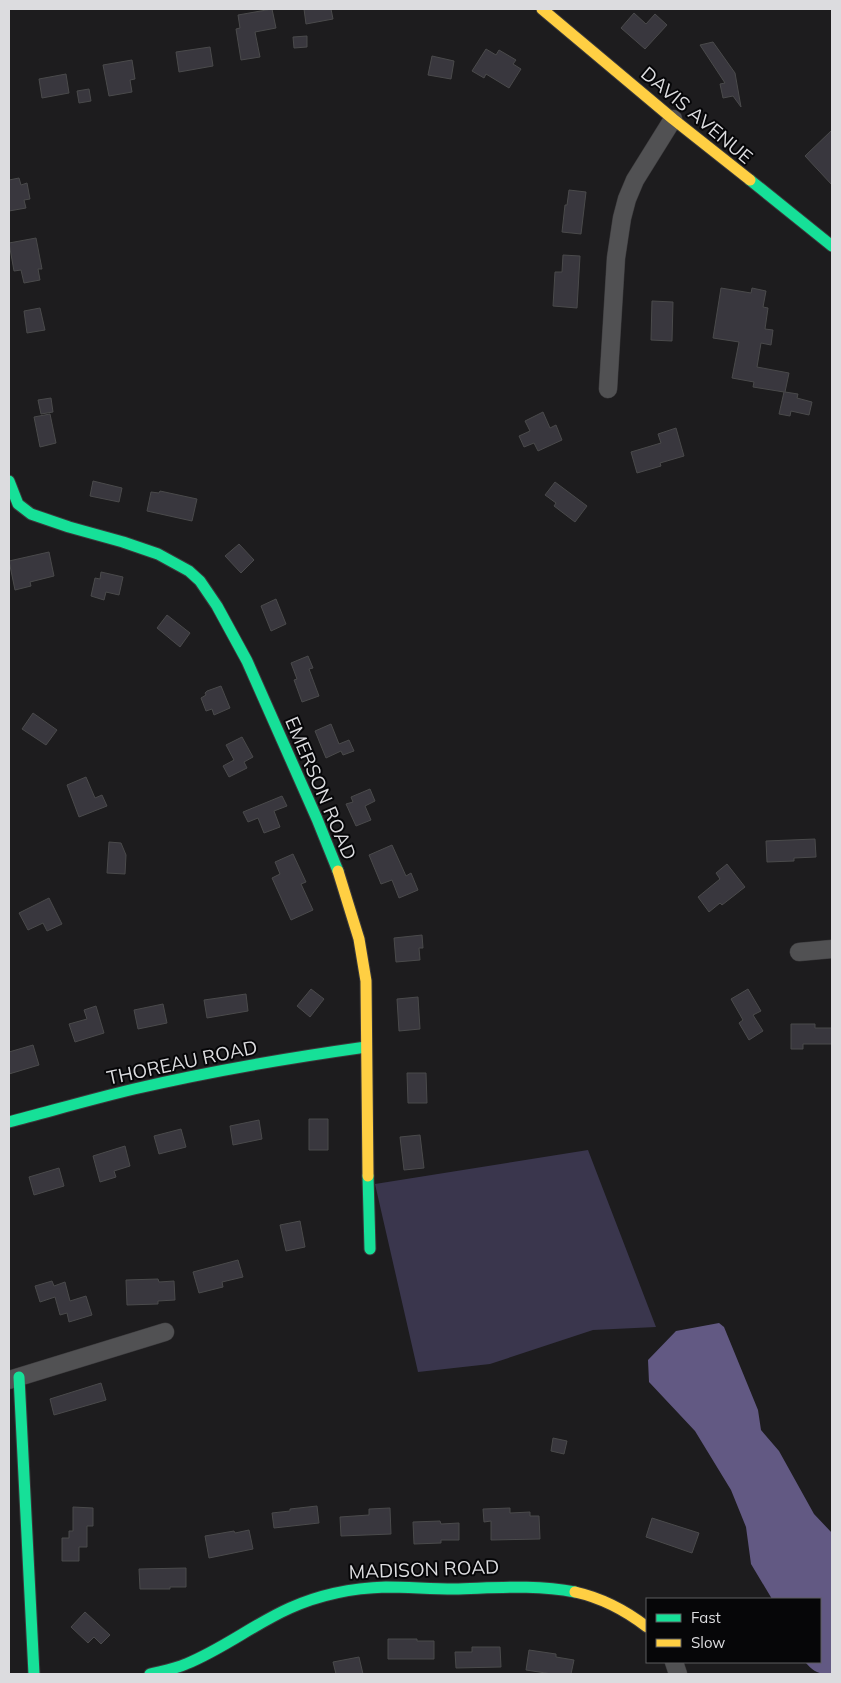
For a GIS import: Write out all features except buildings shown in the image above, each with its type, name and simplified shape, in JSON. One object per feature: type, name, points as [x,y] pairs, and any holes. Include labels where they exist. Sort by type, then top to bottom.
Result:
[{"type":"street","name":"DAVIS AVENUE","points":[[542,9],[673,119],[832,246]]},
{"type":"street","points":[[608,389],[616,258],[622,218],[635,180],[673,119]]},
{"type":"street","name":"EMERSON ROAD","points":[[9,481],[15,499],[20,507],[29,514],[142,548],[175,562],[190,572],[216,602],[240,643],[328,844],[356,930],[365,969],[366,1139],[370,1249]]},
{"type":"street","points":[[799,952],[832,949]]},
{"type":"street","name":"THOREAU ROAD","points":[[9,1122],[99,1097],[182,1078],[298,1056],[366,1047]]},
{"type":"street","points":[[34,1674],[14,1379],[165,1332]]},
{"type":"street","name":"MADISON ROAD","points":[[150,1674],[170,1670],[208,1653],[288,1608],[318,1597],[348,1590],[536,1586],[560,1588],[607,1602],[635,1617],[646,1626]]},
{"type":"shaded area","points":[[588,1150],[656,1327],[593,1330],[490,1364],[418,1372],[375,1184]]},
{"type":"shaded area","points":[[719,1323],[724,1327],[758,1410],[761,1430],[779,1451],[814,1514],[832,1533],[832,1673],[824,1674],[817,1672],[806,1663],[821,1663],[821,1598],[771,1598],[751,1564],[746,1527],[731,1490],[695,1431],[649,1382],[648,1360],[676,1331]]},
{"type":"traffic: fast","points":[[750,180],[832,246]]},
{"type":"traffic: fast","points":[[9,481],[18,504],[31,514],[158,554],[189,571],[200,581],[217,606],[247,661],[338,871]]},
{"type":"traffic: fast","points":[[9,1122],[118,1093],[192,1076],[366,1047]]},
{"type":"traffic: fast","points":[[368,1176],[370,1249]]},
{"type":"traffic: fast","points":[[19,1377],[34,1674]]},
{"type":"traffic: fast","points":[[150,1674],[173,1669],[200,1658],[290,1608],[336,1593],[386,1587],[454,1589],[530,1587],[575,1592]]},
{"type":"traffic: slow","points":[[542,9],[673,119],[750,180]]},
{"type":"traffic: slow","points":[[338,871],[359,939],[366,981],[368,1176]]},
{"type":"traffic: slow","points":[[575,1592],[613,1605],[646,1626]]}]
